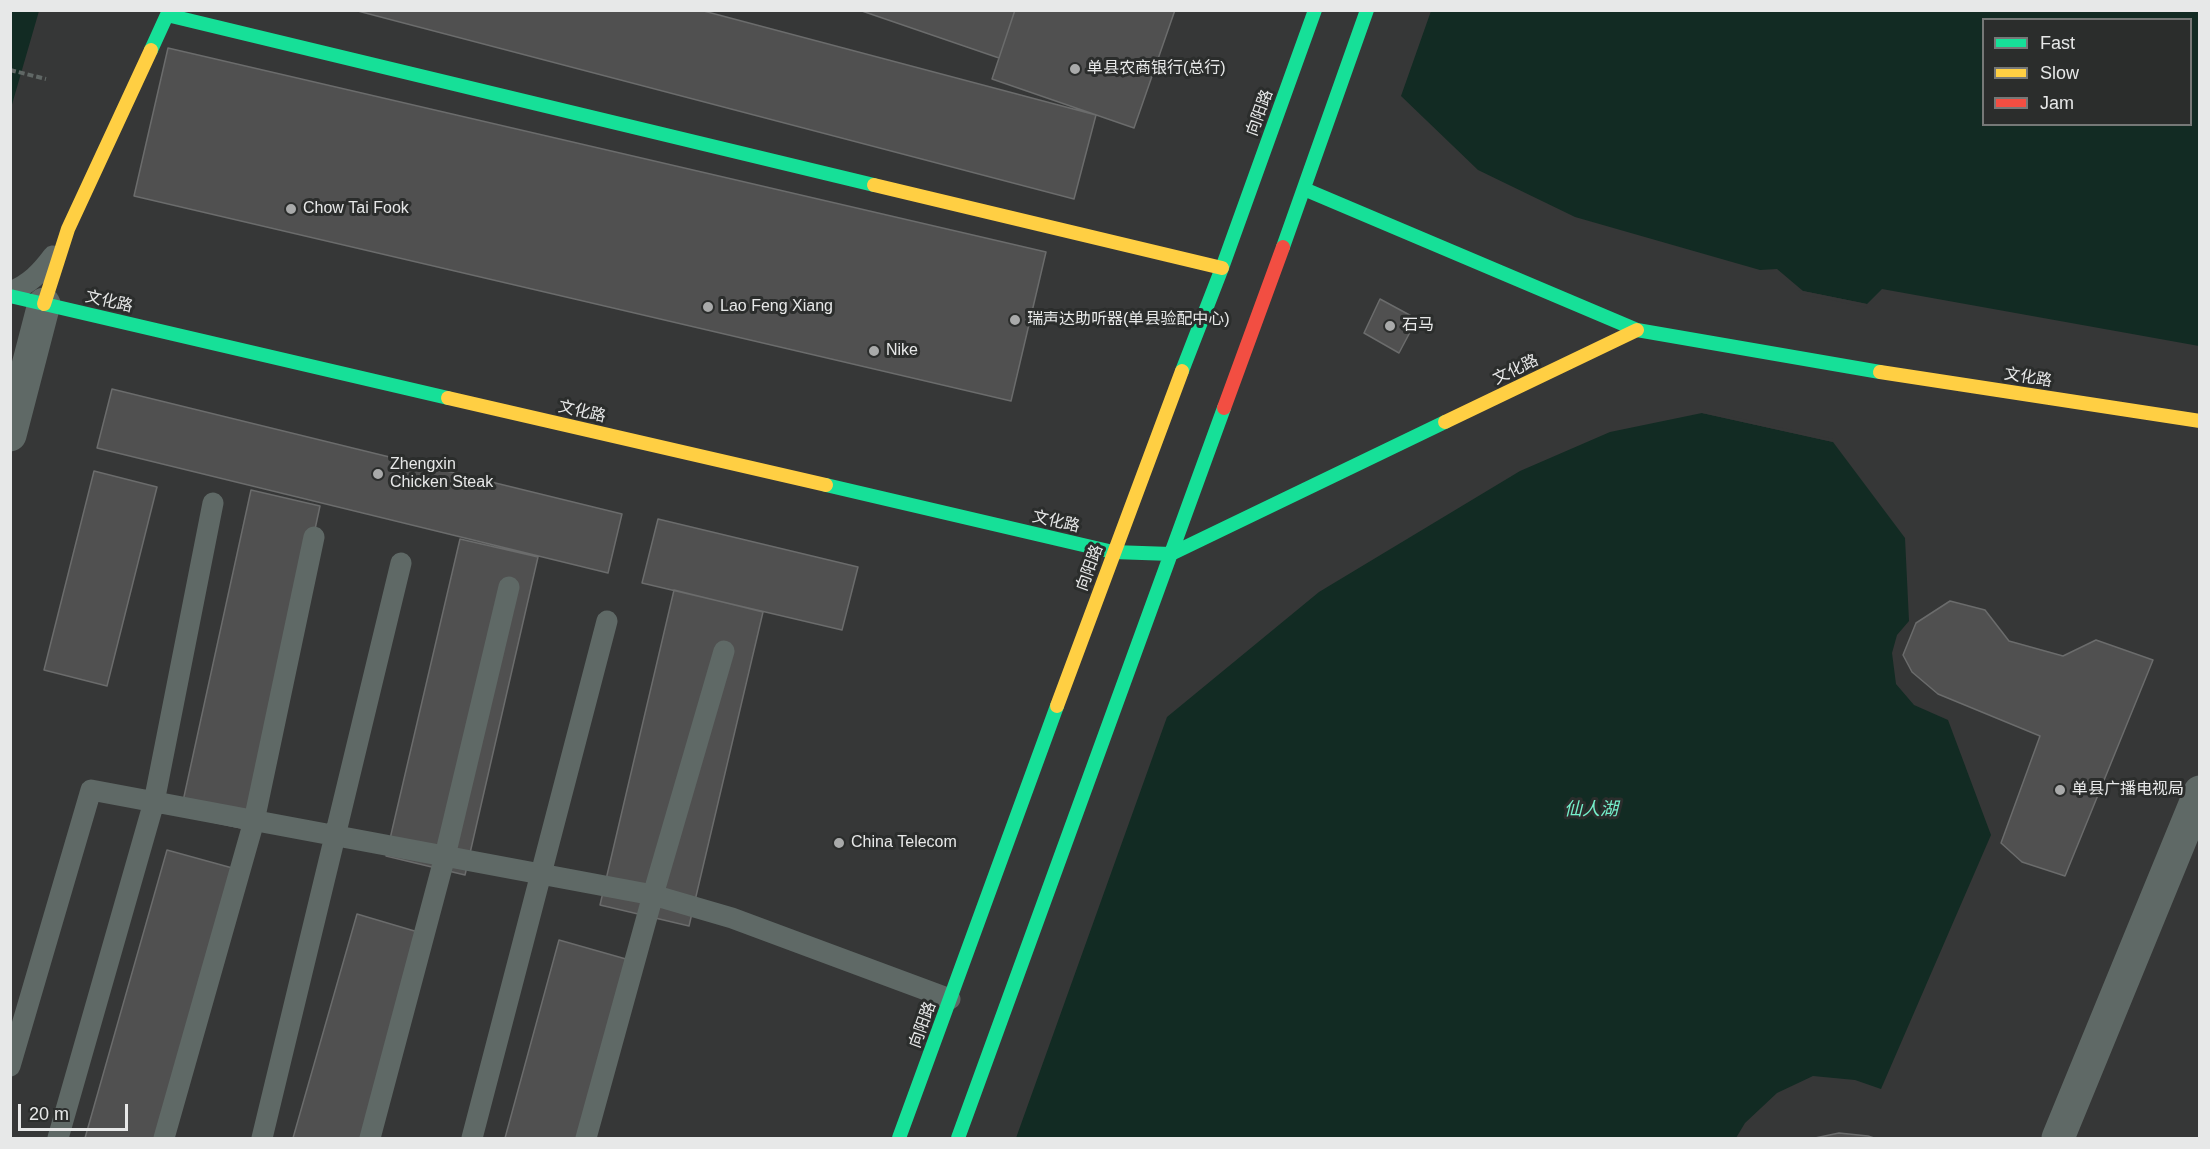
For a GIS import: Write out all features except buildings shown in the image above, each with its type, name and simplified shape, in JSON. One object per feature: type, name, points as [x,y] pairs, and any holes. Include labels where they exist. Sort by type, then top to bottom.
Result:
[{"type":"main road","name":"向阳路","points":[[899,1138],[1113,552],[1222,268],[1315,10]]},
{"type":"main road","points":[[958,1138],[1304,189],[1366,10]]},
{"type":"main road","points":[[44,304],[68,229],[166,15],[1222,268]]},
{"type":"main road","points":[[1304,189],[1637,330]]},
{"type":"main road","name":"文化路","points":[[10,294],[44,304],[1113,552],[1171,554],[1637,330],[1851,368],[2199,421]]},
{"type":"street","points":[[10,435],[44,304]]},
{"type":"street","points":[[2058,1138],[2199,792]]},
{"type":"lane","points":[[10,294],[40,273],[68,229]]},
{"type":"lane","points":[[58,1138],[154,802],[213,504]]},
{"type":"lane","points":[[164,1138],[254,821],[314,537]]},
{"type":"lane","points":[[262,1138],[401,563]]},
{"type":"lane","points":[[370,1138],[445,856],[509,587]]},
{"type":"lane","points":[[472,1138],[608,621]]},
{"type":"lane","points":[[586,1138],[724,651]]},
{"type":"lane","points":[[10,1066],[91,790],[653,895],[732,918],[950,999]]},
{"type":"path","points":[[10,70],[46,79]]},
{"type":"water","points":[[10,11],[39,11],[11,108]]},
{"type":"water","points":[[1431,11],[2199,11],[2199,346],[1882,289],[1867,304],[1803,291],[1777,269],[1760,270],[1575,217],[1478,170],[1401,96]]},
{"type":"water","name":"仙人湖","points":[[1702,413],[1833,442],[1905,538],[1909,621],[1897,635],[1892,653],[1896,684],[1914,705],[1948,720],[1991,835],[1881,1089],[1855,1080],[1813,1076],[1777,1093],[1745,1123],[1736,1138],[1016,1138],[1167,717],[1319,592],[1520,471],[1610,432]]},
{"type":"pier","points":[[1798,290],[1867,304],[1866,307],[1802,294]]},
{"type":"pier","points":[[1702,410],[1833,439],[1833,442],[1702,413]]},
{"type":"traffic: fast","points":[[1182,371],[1222,268],[1315,10]]},
{"type":"traffic: fast","points":[[1283,247],[1367,10]]},
{"type":"traffic: fast","points":[[151,50],[167,15],[874,185]]},
{"type":"traffic: fast","points":[[1304,189],[1637,330],[1880,372]]},
{"type":"traffic: fast","points":[[10,296],[448,398]]},
{"type":"traffic: fast","points":[[958,1138],[1224,408]]},
{"type":"traffic: fast","points":[[826,485],[1113,552],[1171,554],[1445,422]]},
{"type":"traffic: fast","points":[[899,1138],[1057,706]]},
{"type":"traffic: slow","points":[[44,304],[68,229],[151,50]]},
{"type":"traffic: slow","points":[[874,185],[1222,268]]},
{"type":"traffic: slow","points":[[1445,422],[1637,330]]},
{"type":"traffic: slow","points":[[1057,706],[1182,371]]},
{"type":"traffic: slow","points":[[1880,372],[2200,421]]},
{"type":"traffic: slow","points":[[448,398],[826,485]]},
{"type":"traffic: jam","points":[[1224,408],[1283,247]]},
{"type":"place","name":"单县农商银行(总行)","points":[[1075,69]]},
{"type":"place","name":"Chow Tai Fook","points":[[291,209]]},
{"type":"place","name":"Lao Feng Xiang","points":[[708,307]]},
{"type":"place","name":"瑞声达助听器(单县验配中心)","points":[[1015,320]]},
{"type":"place","name":"石马","points":[[1390,326]]},
{"type":"place","name":"Nike","points":[[874,351]]},
{"type":"place","name":"Zhengxin Chicken Steak","points":[[378,474]]},
{"type":"place","name":"单县广播电视局","points":[[2060,790]]},
{"type":"place","name":"China Telecom","points":[[839,843]]}]
